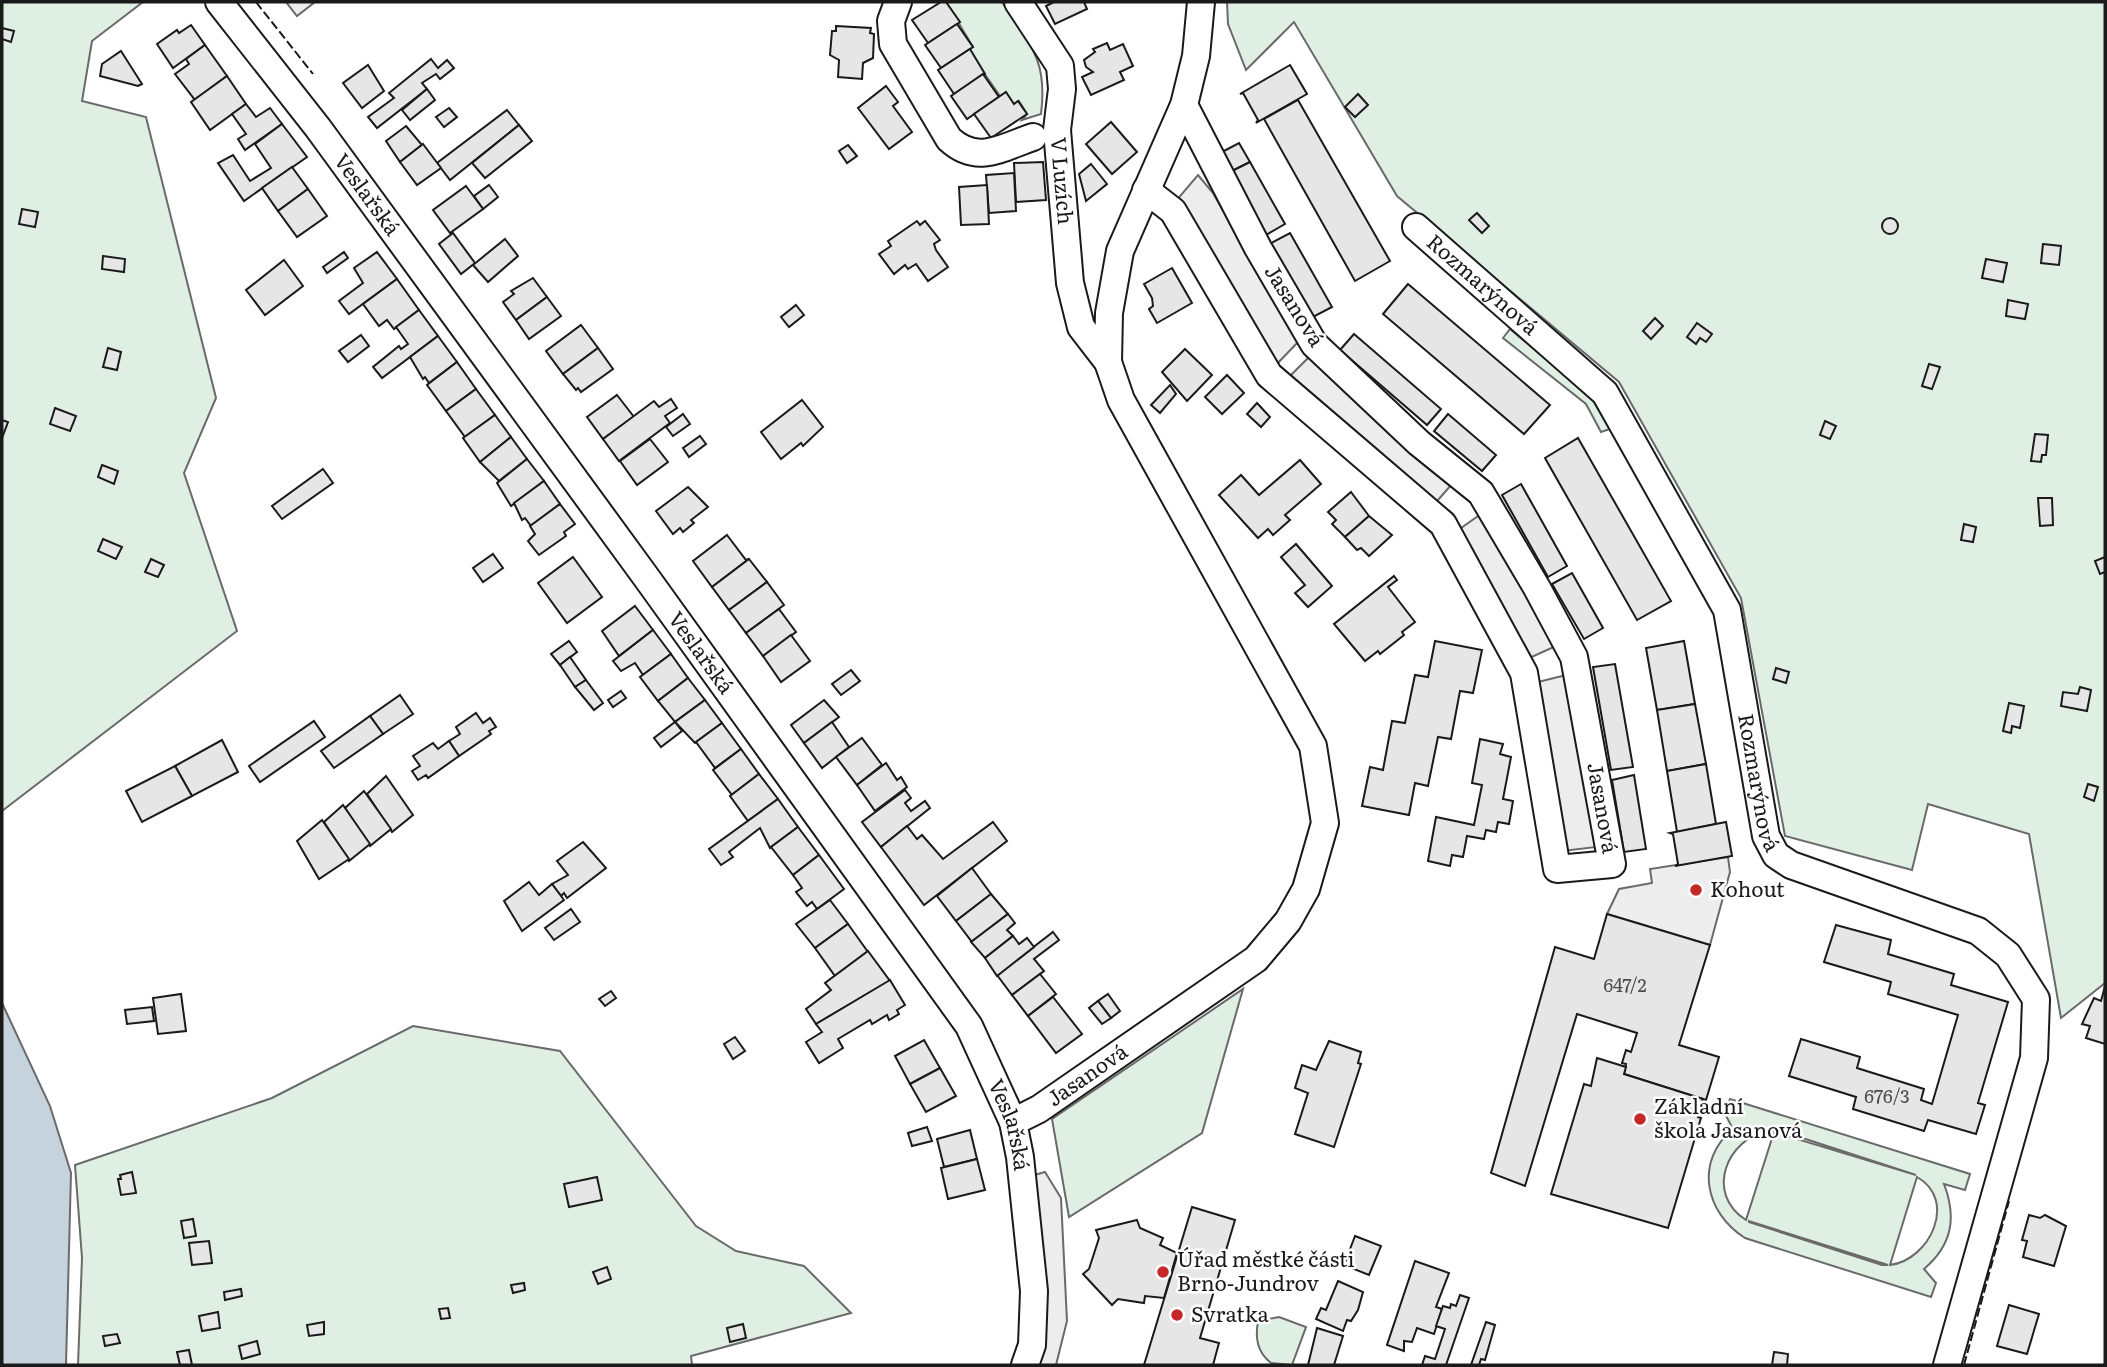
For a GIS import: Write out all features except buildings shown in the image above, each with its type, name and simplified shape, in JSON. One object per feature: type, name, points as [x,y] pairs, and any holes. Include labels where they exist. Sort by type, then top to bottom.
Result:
[{"type":"street","name":"Veslařská","points":[[219,2],[367,195],[969,1026],[1013,1122],[1024,1178],[1034,1291],[1032,1345],[1026,1365]]},
{"type":"street","name":"V Luzích","points":[[1018,2],[1060,66],[1062,89],[1057,130],[1070,284],[1081,327],[1108,362]]},
{"type":"street","points":[[1184,105],[1196,56],[1201,2]]},
{"type":"street","name":"V Luzích","points":[[905,5],[890,32],[893,44],[949,139],[961,150],[978,155],[1033,137]]},
{"type":"street","name":"Jasanová","points":[[1013,1122],[1039,1109],[1256,959],[1288,921],[1306,889],[1325,823],[1313,746],[1121,400],[1108,362],[1109,313],[1120,251],[1184,105]]},
{"type":"street","name":"Jasanová","points":[[1146,190],[1173,211],[1269,375],[1443,524],[1524,673],[1557,869],[1612,864],[1574,657],[1537,588],[1480,493],[1419,443],[1314,344],[1258,248],[1184,105]]},
{"type":"street","name":"Rozmarýnová","points":[[1416,227],[1605,393],[1727,610],[1766,836],[1776,855],[1791,865],[1978,931],[2008,955],[2036,999],[2034,1058],[1947,1365]]},
{"type":"green space","points":[[2,2],[143,2],[92,41],[82,101],[146,117],[216,398],[184,473],[237,631],[2,811]]},
{"type":"green space","points":[[946,2],[1002,2],[1035,54],[1042,80],[1041,114],[1022,120],[1027,114],[1019,101],[1014,104],[1000,96],[968,50],[973,47]]},
{"type":"green space","points":[[1227,2],[2105,2],[2105,983],[2061,1018],[2029,834],[1928,804],[1912,870],[1785,836],[1741,598],[1619,382],[1397,196],[1294,22],[1246,70],[1228,24]]},
{"type":"green space","points":[[1510,329],[1591,397],[1610,429],[1601,432],[1586,404],[1503,338]]},
{"type":"green space","points":[[1243,989],[1202,1133],[1069,1217],[1052,1119]]},
{"type":"green space","points":[[413,1026],[560,1051],[696,1226],[736,1251],[804,1266],[851,1313],[691,1356],[692,1365],[78,1365],[82,1258],[75,1165],[272,1098]]},
{"type":"green space","points":[[1730,1099],[1970,1174],[1965,1190],[1944,1184],[1951,1220],[1946,1241],[1924,1269],[1936,1283],[1931,1297],[1745,1238],[1731,1227],[1713,1201],[1709,1186],[1713,1156],[1733,1129],[1725,1114]],"holes":[[[1769,1130],[1781,1131],[1916,1175],[1774,1132],[1746,1220],[1733,1209],[1726,1196],[1726,1168],[1732,1155],[1742,1144],[1754,1135]],[[1917,1177],[1929,1187],[1936,1200],[1934,1228],[1917,1252],[1904,1261],[1890,1265]],[[1749,1221],[1888,1265],[1749,1222]]]},
{"type":"green space","points":[[1279,1317],[1306,1327],[1292,1365],[1271,1363],[1258,1344],[1258,1321]]},
{"type":"shaded area","points":[[286,2],[315,2],[297,16]]},
{"type":"shaded area","points":[[1198,175],[1213,193],[1298,342],[1275,366],[1175,202]]},
{"type":"shaded area","points":[[1310,356],[1452,484],[1431,508],[1286,380]]},
{"type":"shaded area","points":[[1481,514],[1556,646],[1525,660],[1454,533]]},
{"type":"shaded area","points":[[1566,675],[1596,847],[1563,851],[1534,683]]},
{"type":"shaded area","points":[[1728,857],[1730,872],[1710,945],[1607,914],[1619,889],[1652,883],[1650,869]]},
{"type":"shaded area","points":[[2,1003],[50,1106],[71,1173],[66,1365],[2,1365]]},
{"type":"shaded area","points":[[1045,1172],[1061,1198],[1067,1321],[1056,1365],[1025,1365],[1024,1178]]},
{"type":"fence","points":[[256,2],[313,74]]},
{"type":"fence","points":[[1964,1365],[2009,1201]]},
{"type":"place","name":"Kohout","points":[[1696,890]]},
{"type":"place","name":"Základní škola Jasanová","points":[[1640,1119]]},
{"type":"place","name":"Úřad městké části Brno-Jundrov","points":[[1163,1272]]},
{"type":"place","name":"Svratka","points":[[1177,1315]]}]
